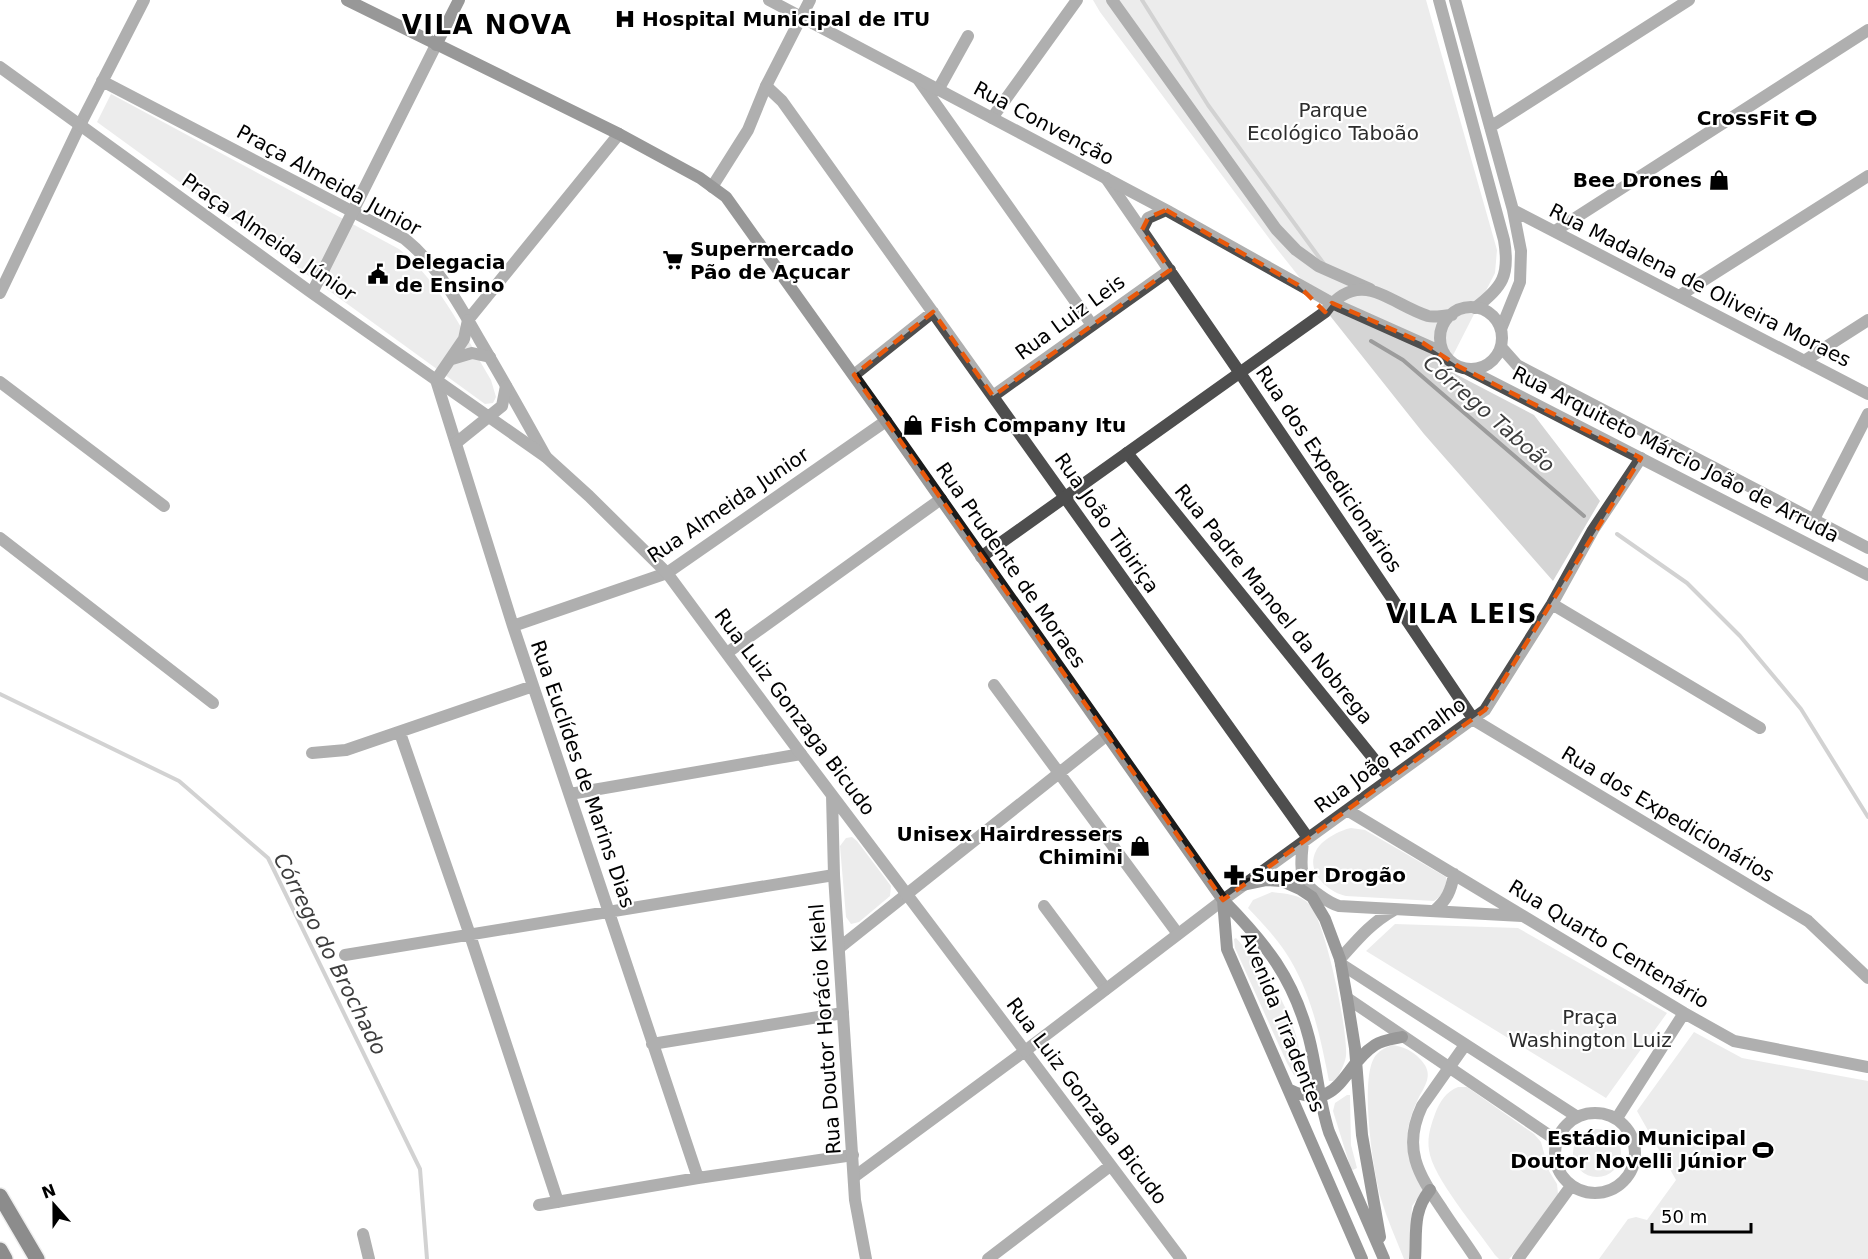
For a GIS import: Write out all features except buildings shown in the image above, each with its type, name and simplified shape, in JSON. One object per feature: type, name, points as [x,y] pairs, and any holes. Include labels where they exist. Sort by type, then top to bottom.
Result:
[{"type":"main road","name":"Rua Prudente de Moraes","points":[[347,0],[619,134],[700,178],[726,197],[1223,900]]},
{"type":"main road","points":[[436,45],[459,0]]},
{"type":"main road","points":[[1243,885],[1267,880],[1282,881],[1312,897],[1324,919],[1340,961],[1356,1065],[1362,1136],[1384,1259]]},
{"type":"main road","name":"Avenida Tiradentes","points":[[1223,900],[1227,949],[1362,1259]]},
{"type":"main road","name":"Avenida Tiradentes","points":[[1223,900],[1264,944],[1296,996],[1310,1041],[1319,1095],[1329,1132],[1384,1259]]},
{"type":"main road","points":[[1287,1089],[1307,1097],[1327,1093],[1342,1082],[1375,1045],[1402,1037]]},
{"type":"main road","points":[[1415,1259],[1418,1212],[1421,1200],[1430,1190]]},
{"type":"main road","points":[[0,1196],[38,1259]]},
{"type":"main road","points":[[0,1250],[5,1259]]},
{"type":"street","points":[[0,293],[80,125],[144,0]]},
{"type":"street","name":"Rua Convenção","points":[[769,0],[1166,210],[1298,285],[1328,308]]},
{"type":"street","points":[[712,187],[748,130],[766,86],[810,0]]},
{"type":"street","points":[[992,118],[1077,0]]},
{"type":"street","points":[[1112,0],[1276,229],[1296,250],[1318,266],[1430,316],[1452,315],[1467,308],[1475,308],[1491,315],[1501,329]]},
{"type":"street","points":[[1438,0],[1502,229],[1508,259],[1501,284],[1494,294],[1475,308]]},
{"type":"street","points":[[1328,308],[1444,353],[1458,366],[1467,369],[1476,369],[1491,362],[1501,347],[1501,329],[1520,282],[1522,266],[1519,232],[1456,0]]},
{"type":"street","points":[[1490,127],[1689,0]]},
{"type":"street","points":[[1554,231],[1868,30]]},
{"type":"street","points":[[938,90],[968,36]]},
{"type":"street","points":[[312,292],[436,45]]},
{"type":"street","name":"Praça Almeida Júnior","points":[[0,67],[436,380]]},
{"type":"street","points":[[918,80],[1092,325]]},
{"type":"street","name":"Praça Almeida Junior","points":[[102,81],[353,211],[405,239],[422,253],[439,273],[468,320],[546,457]]},
{"type":"street","name":"Rua João Tibiriça","points":[[766,86],[782,101],[933,312],[1305,840]]},
{"type":"street","points":[[436,380],[464,339],[468,320],[619,134]]},
{"type":"street","points":[[1679,296],[1868,176]]},
{"type":"street","name":"Rua dos Expedicionários","points":[[1106,178],[1474,720],[1808,921],[1868,978]]},
{"type":"street","points":[[1142,230],[1148,218],[1166,210]]},
{"type":"street","name":"Rua Madalena de Oliveira Moraes","points":[[1513,210],[1868,394]]},
{"type":"street","name":"Rua Luiz Leis","points":[[993,396],[1170,270]]},
{"type":"street","points":[[981,557],[1348,294],[1370,289]]},
{"type":"street","points":[[854,375],[933,312]]},
{"type":"street","points":[[1444,353],[1441,333],[1445,323],[1452,315]]},
{"type":"street","points":[[1804,361],[1868,320]]},
{"type":"street","name":"Rua Arquiteto Márcio João de Arruda","points":[[1501,347],[1517,365],[1868,548]]},
{"type":"street","points":[[452,358],[472,352],[490,357]]},
{"type":"street","name":"Rua Arquiteto Márcio João de Arruda","points":[[1467,369],[1868,575]]},
{"type":"street","name":"Rua Luiz Gonzaga Bicudo","points":[[436,380],[546,457],[668,573],[801,754],[1181,1259]]},
{"type":"street","name":"Rua Euclídes de Marins Dias","points":[[436,380],[513,626],[698,1178]]},
{"type":"street","points":[[0,382],[164,506]]},
{"type":"street","points":[[456,443],[502,406],[506,386]]},
{"type":"street","points":[[1814,519],[1868,414]]},
{"type":"street","name":"Rua Almeida Junior","points":[[513,626],[668,573],[886,421]]},
{"type":"street","name":"Rua Padre Manoel da Nobrega","points":[[1127,453],[1390,779]]},
{"type":"street","name":"Rua João Ramalho","points":[[854,1177],[1025,1051],[1243,885],[1485,710],[1552,604],[1593,530],[1641,458]]},
{"type":"street","points":[[727,653],[941,499]]},
{"type":"street","points":[[0,538],[213,703]]},
{"type":"street","points":[[1552,604],[1760,728]]},
{"type":"street","points":[[994,685],[1178,934]]},
{"type":"street","points":[[312,753],[346,750],[533,686]]},
{"type":"street","points":[[400,733],[470,935],[558,1202]]},
{"type":"street","points":[[839,948],[1107,735]]},
{"type":"street","points":[[570,794],[801,754]]},
{"type":"street","name":"Rua Doutor Horácio Kiehl","points":[[832,795],[834,875],[855,1200],[866,1259]]},
{"type":"street","name":"Rua Quarto Centenário","points":[[1347,810],[1734,1041],[1868,1067]]},
{"type":"street","points":[[1305,840],[1301,857],[1305,881],[1328,902],[1339,906],[1524,916]]},
{"type":"street","points":[[1434,911],[1446,901],[1454,874]]},
{"type":"street","points":[[345,955],[834,875]]},
{"type":"street","points":[[1044,906],[1106,989]]},
{"type":"street","points":[[1396,909],[1366,929],[1340,961],[1576,1116]]},
{"type":"street","points":[[837,918],[847,928],[861,930]]},
{"type":"street","points":[[1347,998],[1556,1140]]},
{"type":"street","points":[[652,1044],[843,1013]]},
{"type":"street","points":[[1617,1118],[1684,1013]]},
{"type":"street","points":[[1465,1045],[1422,1106],[1414,1129],[1415,1162],[1423,1181],[1476,1259]]},
{"type":"street","points":[[1590,1112],[1604,1113],[1617,1118],[1633,1138],[1634,1163],[1629,1175],[1620,1185],[1608,1191],[1595,1193],[1571,1186],[1562,1177],[1556,1165],[1554,1152],[1556,1140],[1564,1126],[1576,1116],[1590,1112]]},
{"type":"street","points":[[539,1205],[853,1155]]},
{"type":"street","points":[[988,1259],[1110,1166]]},
{"type":"street","points":[[1518,1259],[1571,1186]]},
{"type":"street","points":[[363,1234],[369,1259]]},
{"type":"highlighted area","points":[[1166,210],[1298,285],[1325,312],[1332,303],[1423,343],[1458,366],[1641,458],[1485,710],[1223,900],[854,375],[933,312],[993,396],[1170,270],[1142,230],[1148,218]]},
{"type":"green space","name":"Parque Ecológico Taboão","points":[[1093,0],[1426,0],[1497,250],[1495,273],[1446,369],[1534,415],[1600,501],[1553,581],[1424,434],[1277,249]]},
{"type":"green space","points":[[111,94],[399,249],[427,277],[451,310],[491,380],[496,397],[493,403],[485,404],[97,122]]},
{"type":"green space","points":[[1351,828],[1365,830],[1446,877],[1442,893],[1434,901],[1346,896],[1326,886],[1320,880],[1314,866],[1313,859],[1316,851],[1326,839]]},
{"type":"green space","points":[[852,837],[857,841],[891,886],[890,896],[859,922],[851,924],[846,917],[840,846],[846,838]]},
{"type":"green space","points":[[1272,892],[1292,895],[1306,901],[1323,933],[1335,978],[1346,1043],[1346,1056],[1336,1081],[1329,1081],[1313,1013],[1293,965],[1276,939],[1248,908],[1253,900]]},
{"type":"green space","name":"Praça Washington Luiz","points":[[1395,924],[1518,928],[1667,1013],[1606,1098],[1366,951]]},
{"type":"green space","points":[[1236,938],[1263,970],[1284,1004],[1298,1041],[1304,1082],[1294,1075],[1287,1063],[1235,948],[1234,939]]},
{"type":"green space","name":"Estádio Municipal Doutor Novelli Júnior","points":[[1694,1032],[1742,1058],[1868,1081],[1868,1259],[1599,1259],[1628,1219],[1636,1217],[1647,1220],[1676,1180],[1637,1111]]},
{"type":"green space","points":[[1392,1045],[1414,1054],[1425,1065],[1428,1074],[1408,1127],[1407,1144],[1410,1158],[1423,1191],[1412,1206],[1409,1259],[1404,1259],[1381,1199],[1369,1127],[1370,1070],[1374,1058],[1382,1050]]},
{"type":"green space","name":"Praça Washington Luiz","points":[[1458,1087],[1467,1087],[1534,1134],[1541,1142],[1549,1171],[1557,1184],[1558,1194],[1555,1200],[1509,1259],[1499,1259],[1495,1255],[1457,1203],[1432,1161],[1429,1140],[1434,1118],[1444,1098]]},
{"type":"green space","points":[[1350,1095],[1351,1145],[1357,1168],[1353,1170],[1333,1111],[1335,1103]]},
{"type":"green space","points":[[1592,1129],[1602,1129],[1617,1139],[1621,1153],[1617,1167],[1611,1173],[1602,1177],[1592,1177],[1577,1167],[1573,1158],[1573,1148],[1583,1133]]},
{"type":"waterway","name":"Córrego Taboão","points":[[1142,0],[1208,105],[1324,264]]},
{"type":"waterway","name":"Córrego Taboão","points":[[1371,341],[1403,360],[1584,516]]},
{"type":"waterway","name":"Córrego Taboão","points":[[1617,534],[1687,583],[1740,636],[1801,709],[1868,817]]},
{"type":"waterway","name":"Córrego do Brochado","points":[[0,694],[179,781],[268,858],[420,1169],[427,1259]]},
{"type":"place","name":"Hospital Municipal de ITU","points":[[625,19]]},
{"type":"place","name":"CrossFit","points":[[1806,118]]},
{"type":"place","name":"Bee Drones","points":[[1719,180]]},
{"type":"place","name":"Supermercado Pão de Açucar","points":[[673,260]]},
{"type":"place","name":"Delegacia de Ensino","points":[[378,274]]},
{"type":"place","name":"Fish Company Itu","points":[[913,425]]},
{"type":"place","name":"Unisex Hairdressers Chimini","points":[[1140,846]]},
{"type":"place","name":"Super Drogão","points":[[1234,875]]},
{"type":"place","name":"Estádio Municipal Doutor Novelli Júnior","points":[[1763,1150]]},
{"type":"district","name":"VILA NOVA","points":[[487,25]]},
{"type":"district","name":"VILA LEIS","points":[[1462,614]]}]
